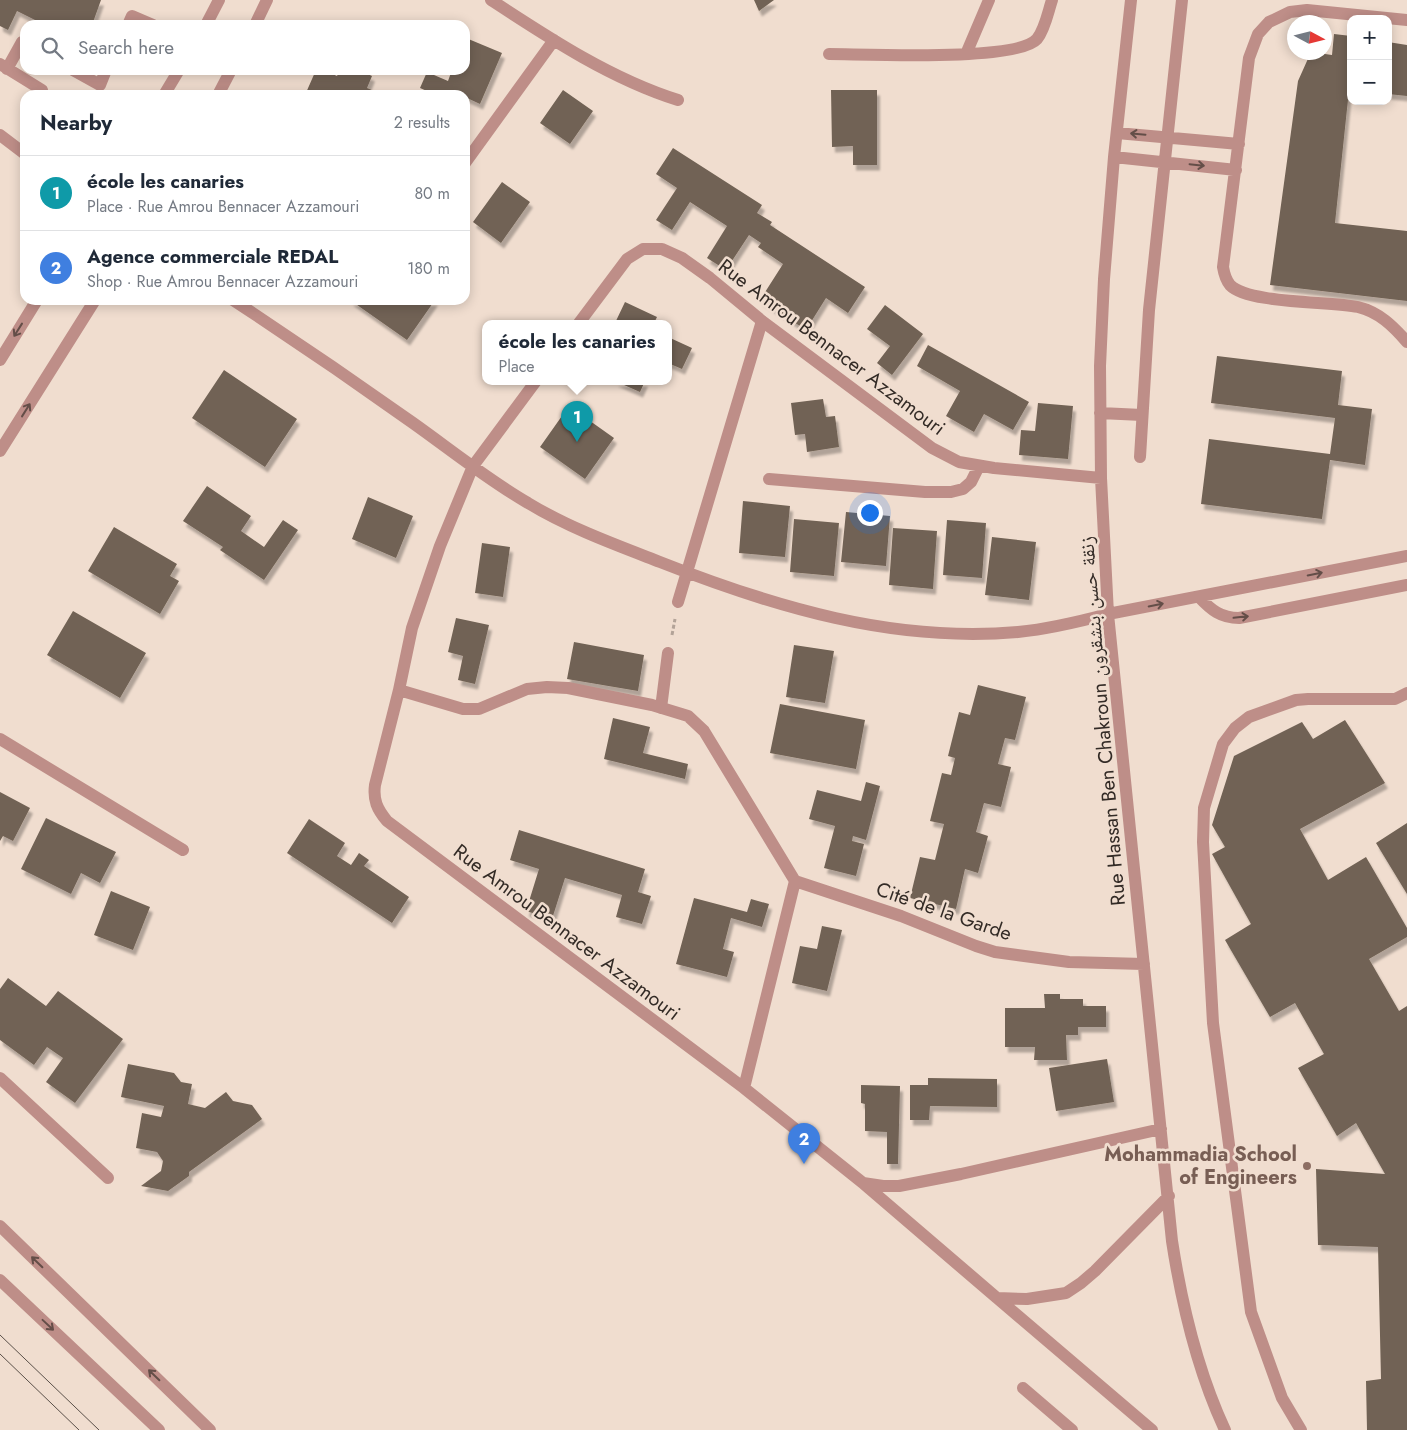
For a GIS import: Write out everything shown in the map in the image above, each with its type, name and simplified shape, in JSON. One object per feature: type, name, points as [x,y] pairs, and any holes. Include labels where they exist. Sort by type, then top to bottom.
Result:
[{"type":"street","points":[[209,20],[220,0]]},
{"type":"street","points":[[257,20],[267,0]]},
{"type":"street","points":[[491,0],[554,40],[628,82],[654,93],[678,100]]},
{"type":"street","points":[[966,54],[989,0]]},
{"type":"street","points":[[829,54],[966,54],[1024,47],[1036,39],[1044,24],[1052,0]]},
{"type":"street","name":"Rue Hassan Ben Chakroun زنقة حسن بنشقرون","points":[[1131,0],[1114,157],[1104,279],[1100,413],[1101,478],[1108,614],[1179,1286],[1202,1372],[1226,1430]]},
{"type":"street","points":[[1140,457],[1149,310],[1182,0]]},
{"type":"street","points":[[1407,20],[1307,10],[1290,12],[1269,22],[1258,34],[1249,58],[1223,267],[1230,285],[1239,291],[1264,297],[1358,307],[1374,313],[1390,323],[1407,342]]},
{"type":"street","points":[[130,20],[132,16],[141,20]]},
{"type":"street","points":[[470,156],[554,40]]},
{"type":"street","points":[[20,45],[4,66],[42,90]]},
{"type":"street","points":[[82,75],[100,85],[104,75]]},
{"type":"street","points":[[167,90],[176,75]]},
{"type":"street","points":[[221,90],[228,75]]},
{"type":"street","points":[[1117,133],[1239,144]]},
{"type":"street","points":[[0,135],[20,150]]},
{"type":"street","points":[[1114,157],[1236,170]]},
{"type":"street","name":"Rue Amrou Bennacer Azzamouri","points":[[581,320],[627,259],[643,250],[662,249],[682,258],[710,278],[762,321],[932,448],[960,462],[979,466],[1101,478]]},
{"type":"street","points":[[0,360],[34,305]]},
{"type":"street","points":[[0,451],[92,305]]},
{"type":"street","points":[[240,305],[326,362],[528,504],[569,524],[687,573],[826,616],[880,628],[926,633],[1019,632],[1064,625],[1108,614],[1407,556]]},
{"type":"street","points":[[678,602],[762,321]]},
{"type":"street","name":"Rue Amrou Bennacer Azzamouri","points":[[533,385],[473,466],[440,546],[412,628],[399,690],[375,785],[374,796],[377,809],[387,820],[744,1088],[862,1183],[1152,1430]]},
{"type":"street","points":[[1100,413],[1142,415]]},
{"type":"street","points":[[769,479],[925,492],[951,492],[963,489],[971,482],[979,466]]},
{"type":"street","points":[[1199,597],[1213,611],[1230,618],[1239,618],[1407,585]]},
{"type":"street","points":[[660,708],[668,653]]},
{"type":"street","points":[[399,690],[463,709],[479,709],[527,689],[547,687],[568,688],[688,716],[704,731],[795,881],[744,1088]]},
{"type":"street","points":[[1301,1430],[1282,1398],[1251,1312],[1213,1023],[1203,842],[1204,808],[1222,744],[1235,728],[1248,717],[1296,700],[1395,699],[1407,694]]},
{"type":"street","points":[[0,740],[183,850]]},
{"type":"street","name":"Cité de la Garde","points":[[795,881],[901,916],[995,952],[1069,962],[1144,964]]},
{"type":"street","points":[[0,1078],[108,1178]]},
{"type":"street","points":[[862,1183],[899,1186],[1161,1129]]},
{"type":"street","points":[[997,1298],[1027,1299],[1066,1293],[1095,1271],[1169,1196]]},
{"type":"street","points":[[0,1226],[210,1430]]},
{"type":"street","points":[[0,1280],[158,1430]]},
{"type":"street","points":[[1023,1388],[1072,1430]]},
{"type":"path","points":[[668,653],[678,602]]},
{"type":"building","points":[[0,0],[101,0],[94,20],[35,20],[17,11],[8,30],[0,26]]},
{"type":"building","points":[[754,0],[774,0],[759,11]]},
{"type":"building","points":[[1334,34],[1347,36],[1347,105],[1335,223],[1407,231],[1407,301],[1270,285],[1298,81],[1307,60],[1332,60]]},
{"type":"building","points":[[470,40],[502,53],[480,104],[470,99],[470,90],[425,90],[420,88],[426,75],[434,75],[448,81],[450,75],[470,75]]},
{"type":"building","points":[[1392,43],[1407,45],[1407,96],[1392,94]]},
{"type":"building","points":[[314,75],[372,76],[367,88],[372,90],[307,90]]},
{"type":"building","points":[[563,90],[593,111],[570,144],[540,123]]},
{"type":"building","points":[[831,90],[877,90],[877,165],[853,165],[853,146],[832,147]]},
{"type":"building","points":[[673,148],[762,205],[757,213],[772,222],[770,225],[865,287],[848,313],[826,298],[806,330],[760,300],[783,264],[758,247],[761,243],[749,235],[726,270],[707,258],[727,226],[690,202],[672,230],[656,220],[677,188],[656,174]]},
{"type":"building","points":[[502,182],[530,202],[501,243],[473,222]]},
{"type":"building","points":[[625,302],[657,317],[656,320],[616,320]]},
{"type":"building","points":[[357,305],[432,305],[407,340]]},
{"type":"building","points":[[885,305],[923,334],[892,375],[877,363],[890,346],[867,329]]},
{"type":"building","points":[[672,339],[692,348],[682,369],[672,365]]},
{"type":"building","points":[[928,345],[1029,402],[1013,430],[984,414],[974,432],[946,416],[960,391],[917,366]]},
{"type":"building","points":[[1217,356],[1342,371],[1338,405],[1372,409],[1365,465],[1330,460],[1322,519],[1201,504],[1209,439],[1330,454],[1335,418],[1211,403]]},
{"type":"building","points":[[224,370],[297,419],[265,467],[192,418]]},
{"type":"building","points":[[624,385],[643,385],[640,392]]},
{"type":"building","points":[[823,399],[826,417],[835,416],[839,447],[807,452],[805,434],[795,435],[791,403]]},
{"type":"building","points":[[1038,403],[1073,406],[1068,459],[1019,455],[1021,430],[1035,431]]},
{"type":"building","points":[[569,406],[614,438],[585,479],[540,447]]},
{"type":"building","points":[[207,486],[251,516],[241,531],[264,547],[283,520],[298,530],[264,580],[220,550],[223,547],[183,521]]},
{"type":"building","points":[[368,497],[413,516],[396,558],[352,539]]},
{"type":"building","points":[[743,501],[790,506],[785,557],[739,553]]},
{"type":"building","points":[[846,512],[890,516],[886,566],[841,562]]},
{"type":"building","points":[[794,519],[839,523],[834,576],[790,572]]},
{"type":"building","points":[[947,520],[986,523],[982,578],[943,575]]},
{"type":"building","points":[[114,527],[177,564],[170,576],[179,581],[160,614],[88,571]]},
{"type":"building","points":[[893,528],[937,531],[933,589],[889,585]]},
{"type":"building","points":[[992,537],[1036,542],[1029,600],[985,595]]},
{"type":"building","points":[[482,543],[510,547],[503,597],[475,593]]},
{"type":"building","points":[[73,611],[146,653],[120,698],[47,655]]},
{"type":"building","points":[[456,618],[489,625],[475,684],[458,680],[463,656],[448,652]]},
{"type":"building","points":[[574,642],[644,655],[638,691],[567,679]]},
{"type":"building","points":[[794,645],[834,651],[825,703],[786,697]]},
{"type":"building","points":[[978,685],[1026,697],[1015,740],[1005,738],[998,764],[1011,767],[1001,807],[984,803],[976,832],[988,836],[978,873],[965,869],[956,909],[910,898],[920,857],[935,860],[944,824],[930,821],[942,773],[951,775],[955,758],[948,756],[959,712],[970,715]]},
{"type":"building","points":[[780,704],[865,720],[856,769],[770,753]]},
{"type":"building","points":[[613,718],[650,727],[643,753],[688,764],[685,779],[604,759]]},
{"type":"building","points":[[1345,720],[1385,783],[1300,829],[1328,880],[1366,857],[1407,928],[1407,937],[1369,959],[1399,1011],[1407,1006],[1407,1430],[1367,1430],[1366,1381],[1381,1379],[1378,1247],[1318,1245],[1316,1169],[1385,1174],[1356,1123],[1337,1136],[1298,1068],[1324,1054],[1295,1003],[1270,1017],[1225,940],[1251,924],[1212,854],[1225,847],[1212,825],[1234,756],[1302,722],[1313,739]]},
{"type":"building","points":[[866,782],[880,786],[866,840],[853,836],[852,841],[864,844],[856,876],[824,868],[835,826],[809,819],[817,790],[861,801]]},
{"type":"building","points":[[0,792],[30,808],[13,841],[3,836],[0,841]]},
{"type":"building","points":[[46,818],[116,852],[100,883],[81,873],[71,894],[21,869]]},
{"type":"building","points":[[309,819],[345,843],[337,856],[351,865],[359,853],[369,860],[364,866],[409,897],[392,923],[287,853]]},
{"type":"building","points":[[1407,823],[1407,894],[1376,843]]},
{"type":"building","points":[[519,830],[645,869],[638,892],[651,896],[642,924],[616,917],[622,895],[565,878],[552,919],[526,911],[539,869],[510,860]]},
{"type":"building","points":[[111,891],[150,907],[133,950],[94,935]]},
{"type":"building","points":[[694,898],[747,912],[751,899],[769,904],[762,927],[731,918],[723,949],[734,952],[727,977],[676,964]]},
{"type":"building","points":[[822,926],[842,930],[827,991],[792,983],[800,946],[817,949]]},
{"type":"building","points":[[8,978],[46,1006],[58,991],[123,1039],[75,1103],[46,1082],[63,1058],[47,1047],[34,1065],[0,1040],[0,989]]},
{"type":"building","points":[[1044,994],[1060,994],[1060,999],[1083,999],[1083,1006],[1106,1006],[1106,1027],[1078,1027],[1078,1035],[1066,1035],[1067,1060],[1034,1060],[1035,1047],[1005,1047],[1005,1008],[1045,1008]]},
{"type":"building","points":[[1107,1059],[1114,1102],[1056,1111],[1049,1068]]},
{"type":"building","points":[[128,1064],[174,1073],[181,1082],[192,1084],[188,1104],[205,1108],[226,1092],[233,1101],[252,1105],[262,1119],[189,1172],[189,1176],[168,1191],[141,1186],[161,1171],[163,1161],[157,1152],[136,1148],[142,1113],[161,1117],[164,1106],[121,1097]]},
{"type":"building","points":[[928,1078],[997,1079],[997,1107],[930,1106],[929,1120],[910,1120],[910,1085],[928,1085]]},
{"type":"building","points":[[861,1085],[900,1086],[898,1164],[887,1164],[887,1132],[865,1131],[865,1104],[861,1103]]},
{"type":"tram line","points":[[0,1335],[99,1430]]},
{"type":"tram line","points":[[0,1354],[79,1430]]},
{"type":"place","name":"école les canaries","points":[[577,442]]},
{"type":"place","name":"Agence commerciale REDAL","points":[[804,1164]]},
{"type":"place","name":"Mohammadia School of Engineers","points":[[1307,1166]]}]
